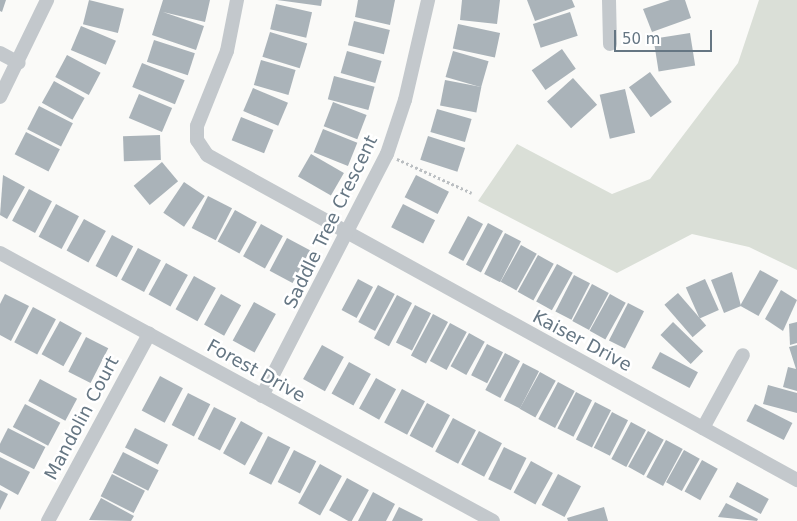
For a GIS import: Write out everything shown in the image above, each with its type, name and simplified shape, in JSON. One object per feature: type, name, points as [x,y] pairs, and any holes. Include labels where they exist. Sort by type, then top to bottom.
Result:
[{"type":"street","points":[[0,97],[19,63],[47,0]]},
{"type":"street","name":"Kaiser Drive","points":[[237,0],[227,51],[197,126],[197,140],[207,155],[348,236],[797,480]]},
{"type":"street","name":"Saddle Tree Crescent","points":[[262,396],[348,236],[387,154],[405,100],[428,0]]},
{"type":"street","points":[[609,0],[610,44]]},
{"type":"street","points":[[0,53],[19,63]]},
{"type":"street","name":"Forest Drive","points":[[0,253],[493,521]]},
{"type":"street","name":"Mandolin Court","points":[[48,521],[149,334]]},
{"type":"street","points":[[703,428],[743,355]]},
{"type":"path","points":[[387,154],[472,193]]},
{"type":"shaded area","points":[[759,0],[797,0],[797,270],[749,247],[692,234],[617,273],[478,201],[517,144],[612,194],[650,179],[738,63]]},
{"type":"building","points":[[0,0],[6,0],[2,12],[0,11]]},
{"type":"building","points":[[89,0],[124,9],[118,33],[83,24]]},
{"type":"building","points":[[163,0],[210,0],[205,22],[163,12],[204,26],[196,50],[152,35]]},
{"type":"building","points":[[277,0],[322,0],[321,6]]},
{"type":"building","points":[[358,0],[395,0],[390,25],[355,17]]},
{"type":"building","points":[[462,0],[500,0],[497,24],[460,20]]},
{"type":"building","points":[[527,0],[572,0],[575,7],[535,21]]},
{"type":"building","points":[[670,0],[685,0],[691,18],[652,32],[643,9]]},
{"type":"building","points":[[276,4],[312,12],[306,38],[270,29]]},
{"type":"building","points":[[570,12],[578,36],[541,48],[533,24]]},
{"type":"building","points":[[354,21],[390,30],[384,54],[348,45]]},
{"type":"building","points":[[458,24],[500,33],[495,57],[453,48]]},
{"type":"building","points":[[81,26],[116,41],[106,65],[71,50]]},
{"type":"building","points":[[270,32],[307,43],[300,68],[262,57]]},
{"type":"building","points":[[690,33],[695,66],[659,71],[653,39]]},
{"type":"building","points":[[154,40],[195,53],[188,75],[147,62]]},
{"type":"building","points":[[562,49],[576,69],[545,90],[532,70]]},
{"type":"building","points":[[347,51],[382,61],[375,83],[341,73]]},
{"type":"building","points":[[453,51],[489,61],[481,87],[446,77]]},
{"type":"building","points":[[67,55],[101,73],[89,95],[55,77]]},
{"type":"building","points":[[261,60],[296,70],[288,95],[254,85]]},
{"type":"building","points":[[142,63],[185,80],[175,104],[132,87]]},
{"type":"building","points":[[650,72],[672,102],[651,117],[629,87]]},
{"type":"building","points":[[334,76],[375,87],[368,110],[328,99]]},
{"type":"building","points":[[573,78],[597,105],[571,128],[547,101]]},
{"type":"building","points":[[445,80],[481,87],[476,113],[440,106]]},
{"type":"building","points":[[54,81],[85,98],[72,120],[42,103]]},
{"type":"building","points":[[253,88],[288,103],[278,126],[243,111]]},
{"type":"building","points":[[625,89],[635,133],[610,139],[600,95]]},
{"type":"building","points":[[139,94],[172,108],[162,132],[129,118]]},
{"type":"building","points":[[333,102],[367,115],[357,139],[324,126]]},
{"type":"building","points":[[39,106],[73,123],[61,146],[27,129]]},
{"type":"building","points":[[437,109],[472,119],[465,142],[430,132]]},
{"type":"building","points":[[241,117],[273,130],[264,153],[232,140]]},
{"type":"building","points":[[323,129],[357,143],[348,166],[314,152]]},
{"type":"building","points":[[26,132],[60,149],[49,172],[15,154]]},
{"type":"building","points":[[160,135],[161,160],[124,161],[123,136]]},
{"type":"building","points":[[428,136],[465,148],[457,172],[420,160]]},
{"type":"building","points":[[311,154],[344,173],[331,196],[298,177]]},
{"type":"building","points":[[162,162],[178,181],[150,205],[134,186]]},
{"type":"building","points":[[3,175],[25,187],[7,219],[0,215]]},
{"type":"building","points":[[416,175],[449,192],[438,214],[405,197]]},
{"type":"building","points":[[184,182],[205,196],[184,227],[163,213]]},
{"type":"building","points":[[29,189],[52,201],[35,233],[12,221]]},
{"type":"building","points":[[208,196],[232,208],[216,240],[192,228]]},
{"type":"building","points":[[56,204],[79,216],[62,249],[39,237]]},
{"type":"building","points":[[403,204],[435,220],[423,244],[391,227]]},
{"type":"building","points":[[235,210],[257,222],[239,254],[218,241]]},
{"type":"building","points":[[468,216],[483,224],[463,261],[448,253]]},
{"type":"building","points":[[84,219],[106,231],[88,263],[67,250]]},
{"type":"building","points":[[488,223],[503,231],[481,272],[466,264]]},
{"type":"building","points":[[261,224],[283,236],[265,268],[243,256]]},
{"type":"building","points":[[505,233],[521,241],[500,282],[484,274]]},
{"type":"building","points":[[112,235],[133,246],[117,277],[96,266]]},
{"type":"building","points":[[287,238],[310,250],[293,283],[270,271]]},
{"type":"building","points":[[521,245],[537,254],[516,290],[501,282]]},
{"type":"building","points":[[138,248],[161,260],[144,292],[121,280]]},
{"type":"building","points":[[538,255],[554,264],[533,300],[518,292]]},
{"type":"building","points":[[166,263],[188,275],[170,307],[149,294]]},
{"type":"building","points":[[557,264],[573,273],[552,310],[536,302]]},
{"type":"building","points":[[760,270],[778,280],[758,316],[740,306]]},
{"type":"building","points":[[732,272],[741,306],[724,313],[711,280]]},
{"type":"building","points":[[574,275],[590,283],[571,320],[555,312]]},
{"type":"building","points":[[194,276],[216,288],[197,321],[176,309]]},
{"type":"building","points":[[358,279],[373,287],[357,318],[342,310]]},
{"type":"building","points":[[705,279],[719,310],[700,319],[686,288]]},
{"type":"building","points":[[592,284],[609,293],[589,330],[572,321]]},
{"type":"building","points":[[378,285],[395,294],[375,331],[358,322]]},
{"type":"building","points":[[781,290],[797,300],[783,331],[765,319]]},
{"type":"building","points":[[678,293],[706,325],[693,337],[664,305]]},
{"type":"building","points":[[5,294],[29,306],[11,341],[0,335],[0,304]]},
{"type":"building","points":[[221,294],[241,305],[224,336],[204,325]]},
{"type":"building","points":[[610,294],[626,303],[605,339],[590,331]]},
{"type":"building","points":[[397,295],[412,303],[389,346],[374,338]]},
{"type":"building","points":[[254,302],[276,314],[255,353],[233,340]]},
{"type":"building","points":[[628,303],[644,311],[625,349],[609,340]]},
{"type":"building","points":[[415,305],[431,313],[412,351],[396,342]]},
{"type":"building","points":[[33,307],[56,319],[37,355],[14,342]]},
{"type":"building","points":[[433,314],[448,322],[426,363],[411,355]]},
{"type":"building","points":[[60,321],[82,333],[63,366],[42,354]]},
{"type":"building","points":[[673,322],[703,351],[691,364],[660,335]]},
{"type":"building","points":[[797,322],[797,343],[790,345],[789,324]]},
{"type":"building","points":[[450,323],[467,332],[447,370],[430,361]]},
{"type":"building","points":[[469,333],[485,342],[466,375],[451,366]]},
{"type":"building","points":[[86,337],[108,348],[91,383],[68,372]]},
{"type":"building","points":[[487,344],[503,352],[487,383],[471,375]]},
{"type":"building","points":[[322,345],[344,357],[325,391],[303,379]]},
{"type":"building","points":[[797,345],[797,391],[783,387],[788,367],[796,369],[789,347]]},
{"type":"building","points":[[660,352],[698,372],[690,388],[652,368]]},
{"type":"building","points":[[505,353],[520,361],[500,398],[485,390]]},
{"type":"building","points":[[349,362],[371,374],[353,406],[332,393]]},
{"type":"building","points":[[523,363],[539,371],[520,409],[504,400]]},
{"type":"building","points":[[540,372],[556,381],[535,417],[520,409]]},
{"type":"building","points":[[160,376],[183,388],[165,423],[142,410]]},
{"type":"building","points":[[376,378],[396,389],[379,420],[359,409]]},
{"type":"building","points":[[40,379],[77,399],[65,421],[28,401]]},
{"type":"building","points":[[558,382],[575,391],[555,428],[538,419]]},
{"type":"building","points":[[768,385],[797,393],[797,413],[763,404]]},
{"type":"building","points":[[402,389],[425,401],[407,435],[384,423]]},
{"type":"building","points":[[576,392],[592,400],[573,437],[557,429]]},
{"type":"building","points":[[188,393],[210,404],[194,436],[172,425]]},
{"type":"building","points":[[595,402],[611,410],[592,448],[576,439]]},
{"type":"building","points":[[427,403],[450,415],[433,448],[410,436]]},
{"type":"building","points":[[25,404],[60,423],[48,446],[13,427]]},
{"type":"building","points":[[755,404],[792,423],[784,440],[746,421]]},
{"type":"building","points":[[214,407],[236,418],[220,450],[198,439]]},
{"type":"building","points":[[612,412],[628,420],[610,456],[594,448]]},
{"type":"building","points":[[453,418],[476,430],[458,464],[435,452]]},
{"type":"building","points":[[241,421],[263,433],[245,465],[223,453]]},
{"type":"building","points":[[631,422],[646,430],[626,467],[611,459]]},
{"type":"building","points":[[8,428],[45,447],[34,469],[0,452],[0,444]]},
{"type":"building","points":[[135,428],[168,445],[158,464],[125,448]]},
{"type":"building","points":[[479,431],[502,443],[484,477],[461,465]]},
{"type":"building","points":[[648,431],[664,440],[644,476],[628,467]]},
{"type":"building","points":[[268,436],[290,447],[271,485],[249,473]]},
{"type":"building","points":[[666,440],[683,449],[663,486],[646,477]]},
{"type":"building","points":[[504,447],[526,458],[511,490],[488,479]]},
{"type":"building","points":[[294,450],[316,461],[300,493],[278,482]]},
{"type":"building","points":[[684,450],[700,459],[682,491],[666,482]]},
{"type":"building","points":[[123,452],[159,470],[148,491],[113,472]]},
{"type":"building","points":[[0,457],[30,472],[18,495],[0,485]]},
{"type":"building","points":[[702,460],[718,469],[700,500],[685,491]]},
{"type":"building","points":[[531,461],[553,473],[535,505],[514,492]]},
{"type":"building","points":[[320,464],[342,476],[320,515],[298,503]]},
{"type":"building","points":[[112,474],[145,491],[134,513],[101,496]]},
{"type":"building","points":[[558,474],[581,486],[565,517],[542,505]]},
{"type":"building","points":[[347,478],[369,490],[352,521],[329,510]]},
{"type":"building","points":[[737,482],[769,499],[761,514],[729,497]]},
{"type":"building","points":[[0,490],[8,494],[0,510]]},
{"type":"building","points":[[373,492],[395,504],[386,521],[358,521]]},
{"type":"building","points":[[101,498],[134,516],[131,521],[89,520]]},
{"type":"building","points":[[726,503],[758,519],[757,521],[718,517]]},
{"type":"building","points":[[399,507],[423,519],[422,521],[392,521]]},
{"type":"building","points":[[604,507],[608,521],[568,521],[567,518]]}]
